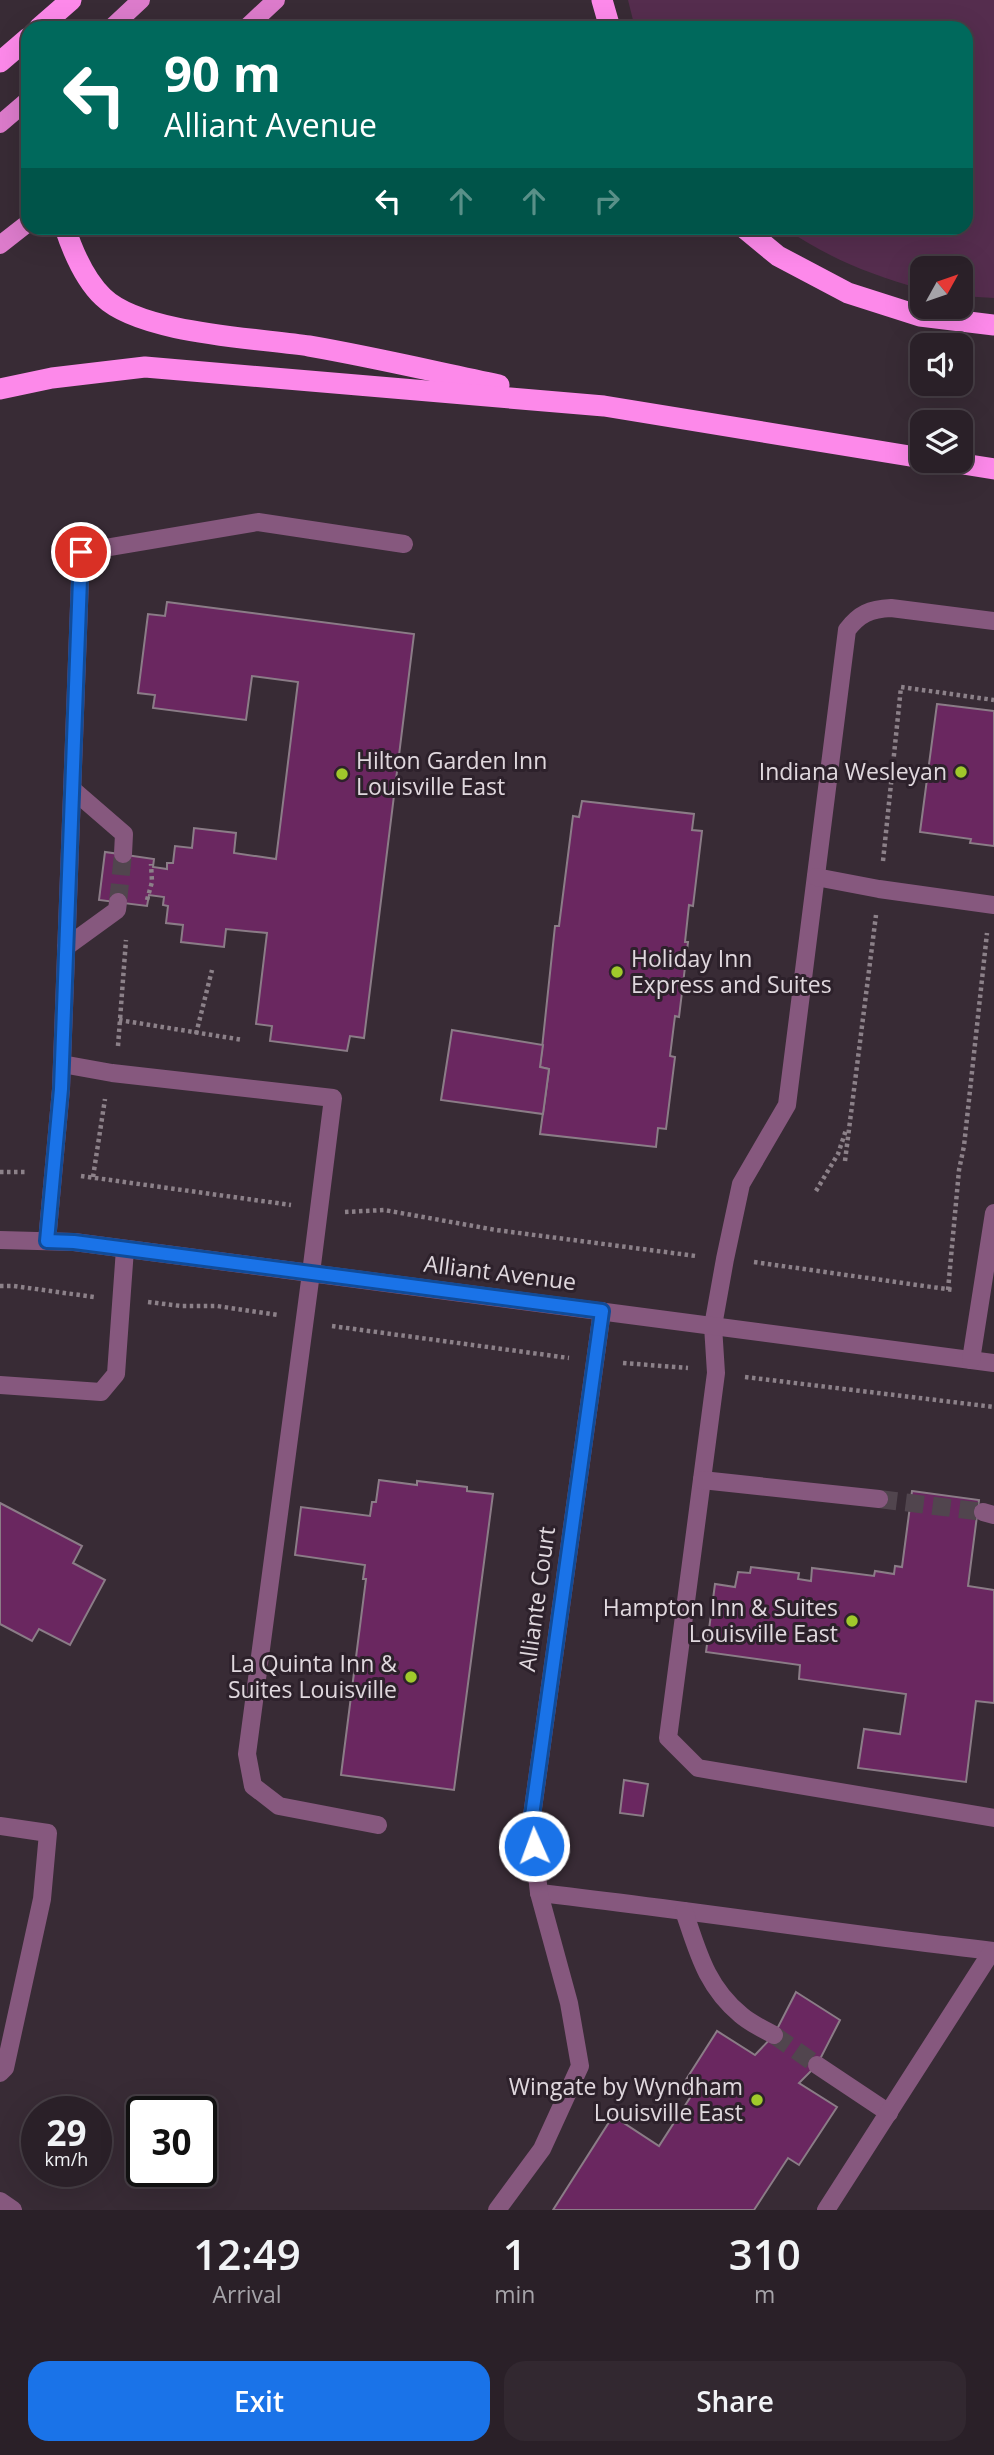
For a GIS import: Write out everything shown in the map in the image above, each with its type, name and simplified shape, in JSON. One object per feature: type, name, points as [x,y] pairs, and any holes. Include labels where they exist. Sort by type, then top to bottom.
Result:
[{"type":"highway","points":[[48,21],[71,0]]},
{"type":"highway","points":[[602,0],[608,21]]},
{"type":"highway","points":[[0,62],[21,44]]},
{"type":"highway","points":[[67,235],[75,258],[103,298],[124,311],[159,324],[310,346],[604,406],[910,456]]},
{"type":"highway","points":[[752,235],[778,256],[848,293],[920,316],[994,325]]},
{"type":"highway","points":[[0,389],[52,378],[145,368],[604,406]]},
{"type":"highway","points":[[973,466],[994,469]]},
{"type":"main road","points":[[118,21],[141,0]]},
{"type":"main road","points":[[254,21],[276,0]]},
{"type":"main road","points":[[0,124],[21,106]]},
{"type":"main road","points":[[0,245],[21,228]]},
{"type":"street","points":[[47,1241],[62,1064],[81,552],[258,522],[404,544]]},
{"type":"street","points":[[994,621],[891,608],[876,609],[858,616],[846,630],[787,1105],[741,1184],[724,1259],[713,1326],[716,1373],[668,1738],[698,1768],[994,1818]]},
{"type":"street","points":[[72,789],[124,834],[123,854]]},
{"type":"street","points":[[816,877],[993,905]]},
{"type":"street","points":[[66,947],[117,910],[118,902]]},
{"type":"street","points":[[62,1064],[112,1073],[332,1098],[312,1273],[247,1755],[253,1786],[279,1806],[378,1825]]},
{"type":"street","points":[[971,1360],[994,1213]]},
{"type":"street","name":"Alliant Avenue","points":[[0,1240],[74,1242],[994,1363]]},
{"type":"street","points":[[0,1385],[101,1392],[116,1374],[125,1249]]},
{"type":"street","name":"Alliante Court","points":[[497,2210],[542,2149],[580,2066],[569,2003],[539,1894],[531,1823],[602,1311]]},
{"type":"street","points":[[702,1480],[879,1499]]},
{"type":"street","points":[[0,1826],[48,1833],[42,1899],[5,2068],[0,2073]]},
{"type":"street","points":[[539,1894],[993,1951],[827,2210]]},
{"type":"street","points":[[684,1911],[703,1968],[717,1989],[741,2016],[774,2035]]},
{"type":"street","points":[[817,2065],[888,2113]]},
{"type":"street","points":[[0,2201],[13,2210]]},
{"type":"path","points":[[845,1161],[901,687],[994,700]]},
{"type":"path","points":[[948,1290],[959,1170],[993,905]]},
{"type":"path","points":[[196,1034],[212,970]]},
{"type":"path","points":[[119,1020],[243,1040]]},
{"type":"path","points":[[816,1191],[838,1154],[850,1119]]},
{"type":"path","points":[[0,1172],[53,1174],[353,1213],[384,1210],[496,1230],[983,1293]]},
{"type":"path","points":[[0,1286],[120,1301],[217,1306],[341,1328],[595,1362],[679,1367],[994,1407]]},
{"type":"shaded area","points":[[628,0],[994,0],[994,298],[973,297],[973,256],[910,256],[910,285],[850,264],[796,235],[973,235],[973,21],[633,21]]},
{"type":"building","name":"Hilton Garden Inn Louisville East","points":[[167,602],[414,634],[364,1038],[350,1036],[347,1051],[270,1041],[272,1026],[256,1024],[267,933],[226,929],[224,947],[181,942],[183,925],[166,923],[168,906],[163,905],[164,897],[149,895],[147,906],[99,900],[105,852],[154,859],[153,867],[167,869],[167,863],[173,863],[175,846],[192,848],[194,828],[236,833],[234,853],[276,859],[298,682],[252,676],[246,720],[153,708],[155,695],[138,693],[148,614],[165,616]]},
{"type":"building","name":"Indiana Wesleyan","points":[[937,704],[994,711],[994,846],[970,843],[971,839],[920,832]]},
{"type":"building","name":"Holiday Inn Express and Suites","points":[[582,801],[694,814],[692,830],[702,831],[693,906],[689,905],[685,942],[688,942],[679,1017],[675,1016],[670,1056],[675,1057],[666,1129],[658,1128],[656,1147],[540,1134],[549,1069],[540,1067],[555,926],[559,926],[573,816],[579,817]]},
{"type":"building","points":[[452,1030],[543,1045],[540,1067],[549,1069],[543,1114],[441,1100]]},
{"type":"building","name":"La Quinta Inn & Suites Louisville","points":[[379,1480],[467,1487],[467,1491],[493,1494],[454,1790],[341,1775],[366,1579],[363,1579],[365,1565],[295,1555],[301,1507],[370,1516],[372,1502],[376,1502]]},
{"type":"building","name":"Hampton Inn & Suites Louisville East","points":[[912,1491],[979,1500],[968,1586],[994,1590],[994,1703],[976,1701],[966,1782],[858,1768],[864,1729],[900,1734],[906,1694],[799,1679],[800,1665],[706,1652],[715,1584],[735,1587],[738,1572],[750,1573],[751,1567],[799,1573],[798,1579],[811,1581],[812,1568],[874,1576],[875,1571],[894,1574],[895,1566],[902,1567]]},
{"type":"building","points":[[0,1503],[82,1546],[73,1563],[105,1580],[70,1645],[39,1629],[32,1641],[0,1624]]},
{"type":"building","points":[[624,1780],[648,1784],[643,1816],[620,1813]]},
{"type":"building","name":"Wingate by Wyndham Louisville East","points":[[796,1992],[840,2020],[817,2065],[799,2083],[837,2107],[799,2165],[788,2158],[754,2210],[553,2210],[613,2116],[659,2146],[693,2093],[682,2086],[717,2031],[755,2055],[774,2035]]},
{"type":"tunnel","points":[[118,902],[123,854]]},
{"type":"tunnel","points":[[879,1499],[983,1512]]},
{"type":"tunnel","points":[[774,2035],[817,2065]]},
{"type":"place","name":"Indiana Wesleyan","points":[[961,772]]},
{"type":"place","name":"Hilton Garden Inn Louisville East","points":[[342,774]]},
{"type":"place","name":"Holiday Inn Express and Suites","points":[[617,972]]},
{"type":"place","name":"Hampton Inn & Suites Louisville East","points":[[852,1621]]},
{"type":"place","name":"La Quinta Inn & Suites Louisville","points":[[411,1677]]},
{"type":"place","name":"Wingate by Wyndham Louisville East","points":[[757,2100]]},
{"type":"route","points":[[81,552],[61,1089],[47,1241],[74,1242],[602,1311],[531,1823],[534,1846]]}]
